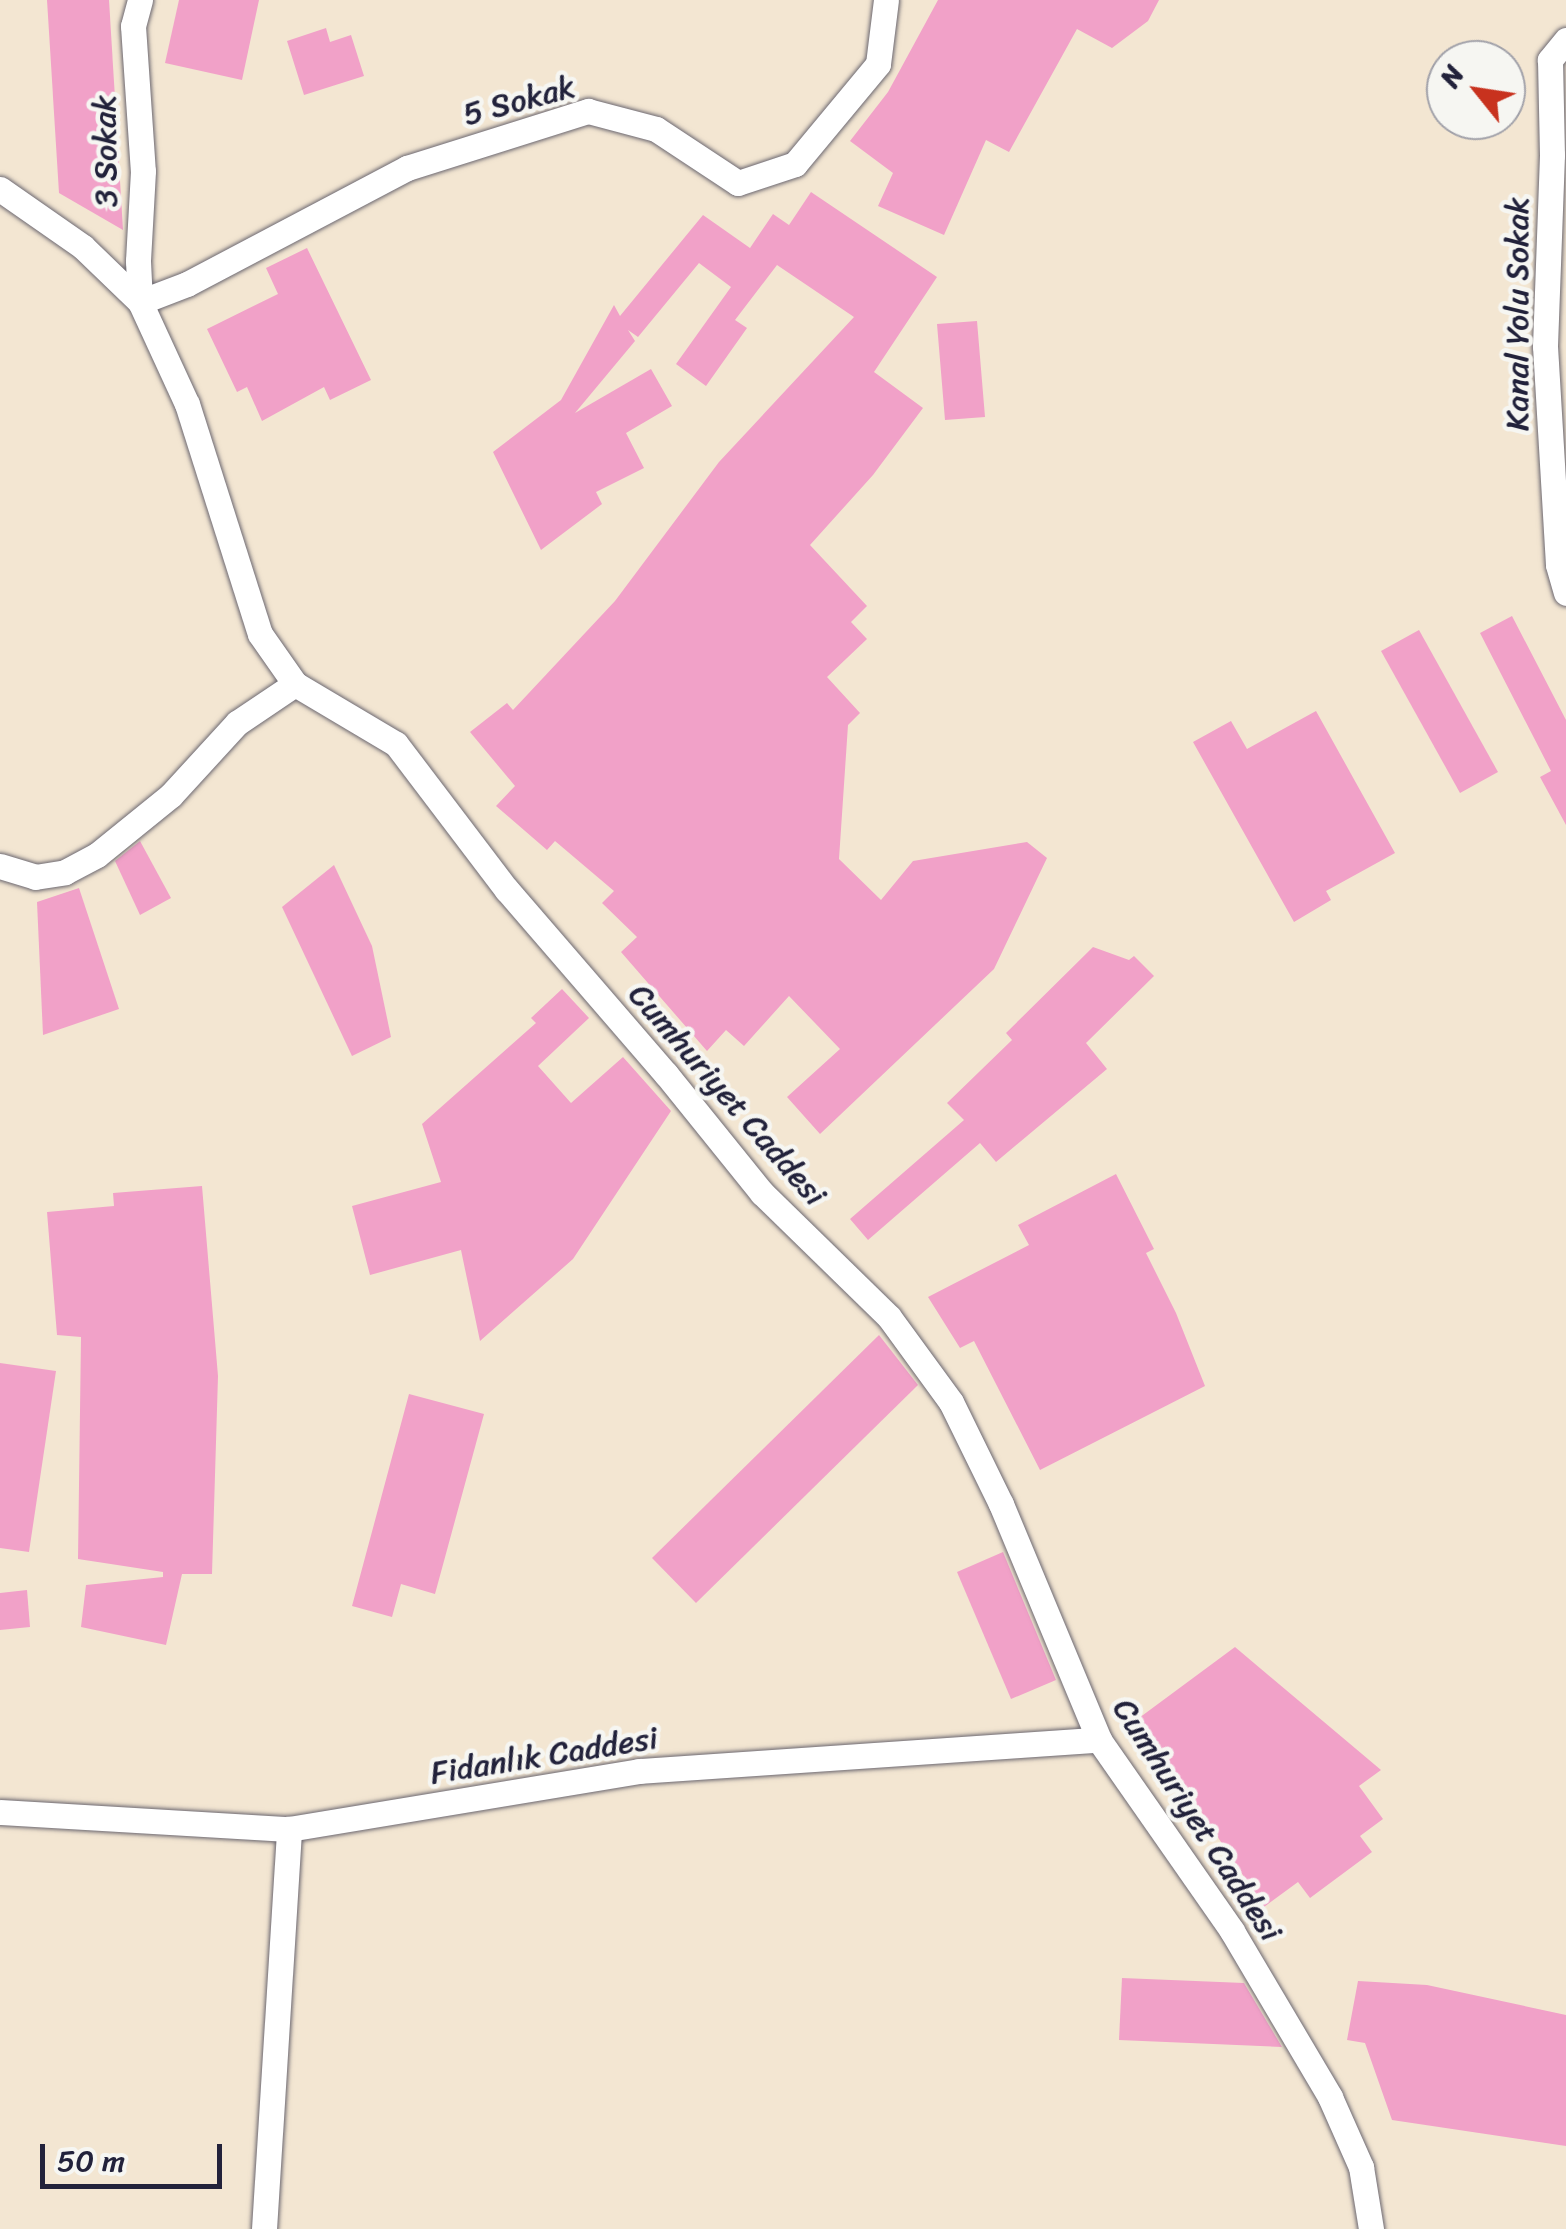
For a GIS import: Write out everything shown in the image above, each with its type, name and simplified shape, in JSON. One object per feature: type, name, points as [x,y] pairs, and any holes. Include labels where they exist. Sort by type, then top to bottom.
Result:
[{"type":"street","name":"3 Sokak","points":[[140,0],[133,26],[142,171],[140,302]]},
{"type":"street","name":"5 Sokak","points":[[140,302],[187,284],[406,168],[588,111],[656,129],[738,183],[795,164],[878,64],[886,0]]},
{"type":"street","name":"Kanal Yolu Sokak","points":[[1566,40],[1550,60],[1552,155],[1545,346],[1558,565],[1566,593]]},
{"type":"street","name":"Cumhuriyet Caddesi","points":[[0,189],[83,248],[140,302],[187,404],[260,634],[295,684],[396,744],[507,890],[666,1074],[762,1193],[889,1317],[959,1418],[1001,1504],[1099,1740],[1232,1931],[1330,2097],[1361,2167],[1371,2229]]},
{"type":"street","points":[[0,866],[35,877],[65,872],[97,855],[170,796],[237,722],[295,684]]},
{"type":"street","name":"Fidanlık Caddesi","points":[[0,1812],[290,1829],[639,1771],[1099,1740]]},
{"type":"street","points":[[264,2229],[290,1829]]},
{"type":"building","points":[[47,0],[109,0],[123,230],[59,193]]},
{"type":"building","points":[[179,0],[259,0],[242,80],[165,63]]},
{"type":"building","points":[[938,0],[1159,0],[1148,21],[1112,48],[1077,29],[1009,152],[986,140],[944,235],[878,206],[893,173],[850,141],[888,92]]},
{"type":"building","points":[[326,28],[330,42],[351,35],[364,76],[304,95],[287,41]]},
{"type":"building","points":[[811,192],[937,277],[874,372],[923,408],[873,475],[810,545],[867,606],[851,622],[867,639],[827,677],[860,713],[848,725],[839,859],[881,900],[913,861],[1027,842],[1047,858],[994,969],[820,1134],[787,1097],[840,1049],[789,996],[744,1046],[726,1030],[707,1051],[621,952],[637,937],[602,903],[614,891],[555,841],[547,850],[496,806],[515,786],[470,732],[507,703],[513,710],[615,601],[719,462],[854,317],[777,265],[735,320],[747,328],[706,386],[676,364],[731,287],[699,263],[638,337],[628,330],[635,341],[575,413],[651,369],[672,406],[626,433],[644,468],[596,492],[602,504],[541,550],[493,452],[561,400],[614,305],[620,316],[703,215],[750,248],[773,214],[789,225]]},
{"type":"building","points":[[307,248],[371,380],[330,400],[324,387],[262,421],[247,387],[237,392],[207,329],[278,294],[266,268]]},
{"type":"building","points":[[977,321],[985,417],[945,420],[937,324]]},
{"type":"building","points":[[1512,616],[1566,720],[1566,825],[1540,777],[1551,771],[1480,633]]},
{"type":"building","points":[[1419,630],[1498,772],[1460,793],[1381,651]]},
{"type":"building","points":[[1316,711],[1395,853],[1326,891],[1331,900],[1294,922],[1193,742],[1231,721],[1247,749]]},
{"type":"building","points":[[140,841],[171,898],[140,915],[115,861]]},
{"type":"building","points":[[334,865],[372,946],[391,1037],[352,1056],[282,907]]},
{"type":"building","points":[[79,888],[119,1009],[43,1035],[37,902]]},
{"type":"building","points":[[1093,947],[1129,960],[1134,956],[1154,976],[1086,1043],[1107,1069],[996,1162],[980,1143],[868,1240],[850,1219],[964,1120],[947,1103],[1012,1040],[1006,1033]]},
{"type":"building","points":[[562,989],[589,1018],[538,1066],[571,1103],[623,1057],[671,1111],[573,1259],[480,1341],[461,1250],[370,1275],[352,1206],[441,1182],[422,1124],[536,1023],[531,1018]]},
{"type":"building","points":[[1116,1174],[1154,1249],[1146,1253],[1176,1313],[1205,1386],[1040,1470],[974,1341],[960,1348],[928,1297],[1029,1245],[1018,1225]]},
{"type":"building","points":[[202,1186],[218,1376],[212,1574],[182,1574],[166,1645],[81,1627],[86,1585],[163,1577],[163,1572],[78,1559],[81,1337],[57,1335],[47,1212],[114,1206],[113,1193]]},
{"type":"building","points":[[879,1335],[918,1385],[696,1603],[652,1558]]},
{"type":"building","points":[[0,1363],[56,1371],[29,1552],[0,1548]]},
{"type":"building","points":[[409,1394],[484,1414],[435,1594],[401,1584],[392,1617],[352,1606]]},
{"type":"building","points":[[1003,1552],[1056,1680],[1011,1699],[957,1572]]},
{"type":"building","points":[[27,1590],[30,1627],[0,1630],[0,1593]]},
{"type":"building","points":[[1235,1647],[1381,1770],[1359,1786],[1383,1819],[1360,1836],[1372,1852],[1310,1898],[1298,1882],[1264,1907],[1139,1718]]},
{"type":"building","points":[[1122,1978],[1244,1983],[1282,2047],[1119,2040]]},
{"type":"building","points":[[1358,1981],[1427,1985],[1566,2015],[1566,2146],[1392,2120],[1365,2043],[1347,2040]]}]
